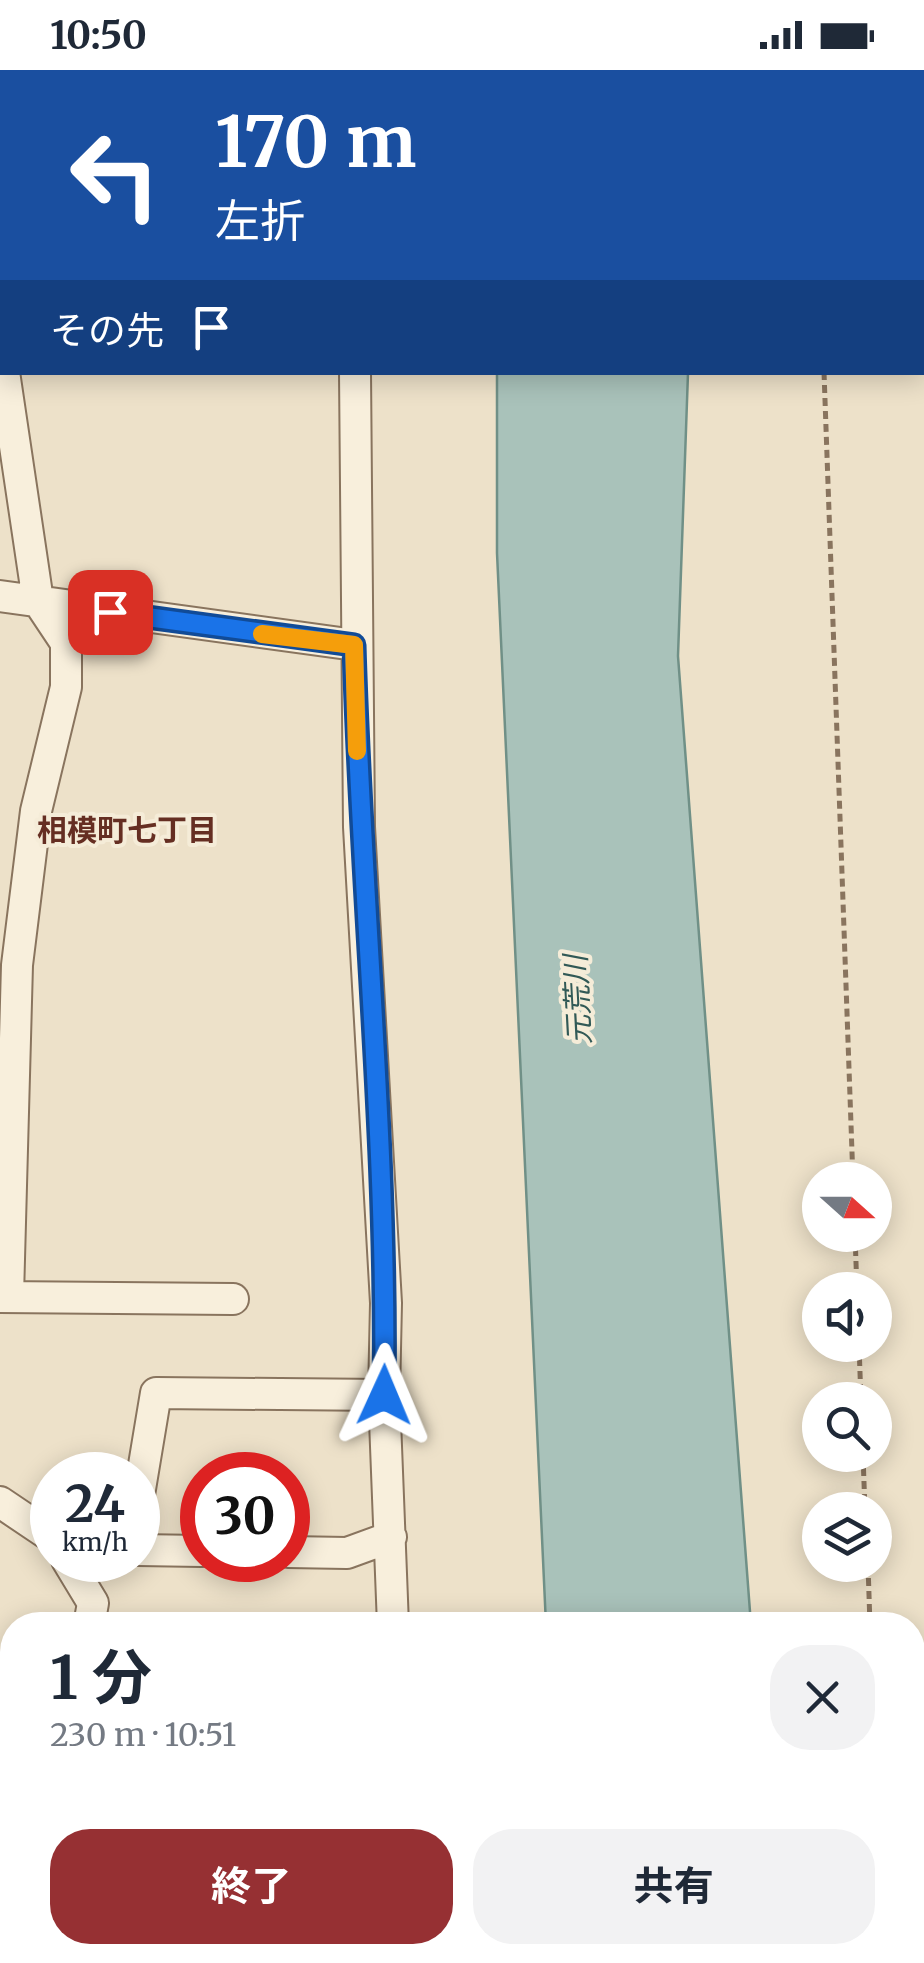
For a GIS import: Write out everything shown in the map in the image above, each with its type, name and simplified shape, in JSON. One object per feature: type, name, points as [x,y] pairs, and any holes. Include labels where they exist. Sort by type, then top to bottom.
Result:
[{"type":"street","points":[[4,375],[38,601],[66,643],[66,687],[36,812],[17,964],[4,1297],[233,1299]]},
{"type":"street","points":[[355,375],[354,645],[386,1303],[384,1395],[393,1612]]},
{"type":"street","points":[[0,596],[354,645]]},
{"type":"street","points":[[146,1452],[156,1393],[384,1395]]},
{"type":"street","points":[[0,1502],[30,1522]]},
{"type":"street","points":[[310,1552],[347,1553],[391,1537]]},
{"type":"street","points":[[347,1553],[392,1573]]},
{"type":"street","points":[[81,1582],[93,1603],[91,1612]]},
{"type":"path","points":[[824,375],[853,1162]]},
{"type":"path","points":[[869,1582],[870,1612]]},
{"type":"water","name":"元荒川","points":[[497,375],[688,375],[678,656],[750,1612],[545,1612],[497,553]]},
{"type":"slow traffic","points":[[262,634],[354,645],[357,751]]},
{"type":"district","name":"相模町七丁目","points":[[127,830]]},
{"type":"route","points":[[110,612],[220,630],[354,645],[386,1303],[384,1395]]}]
